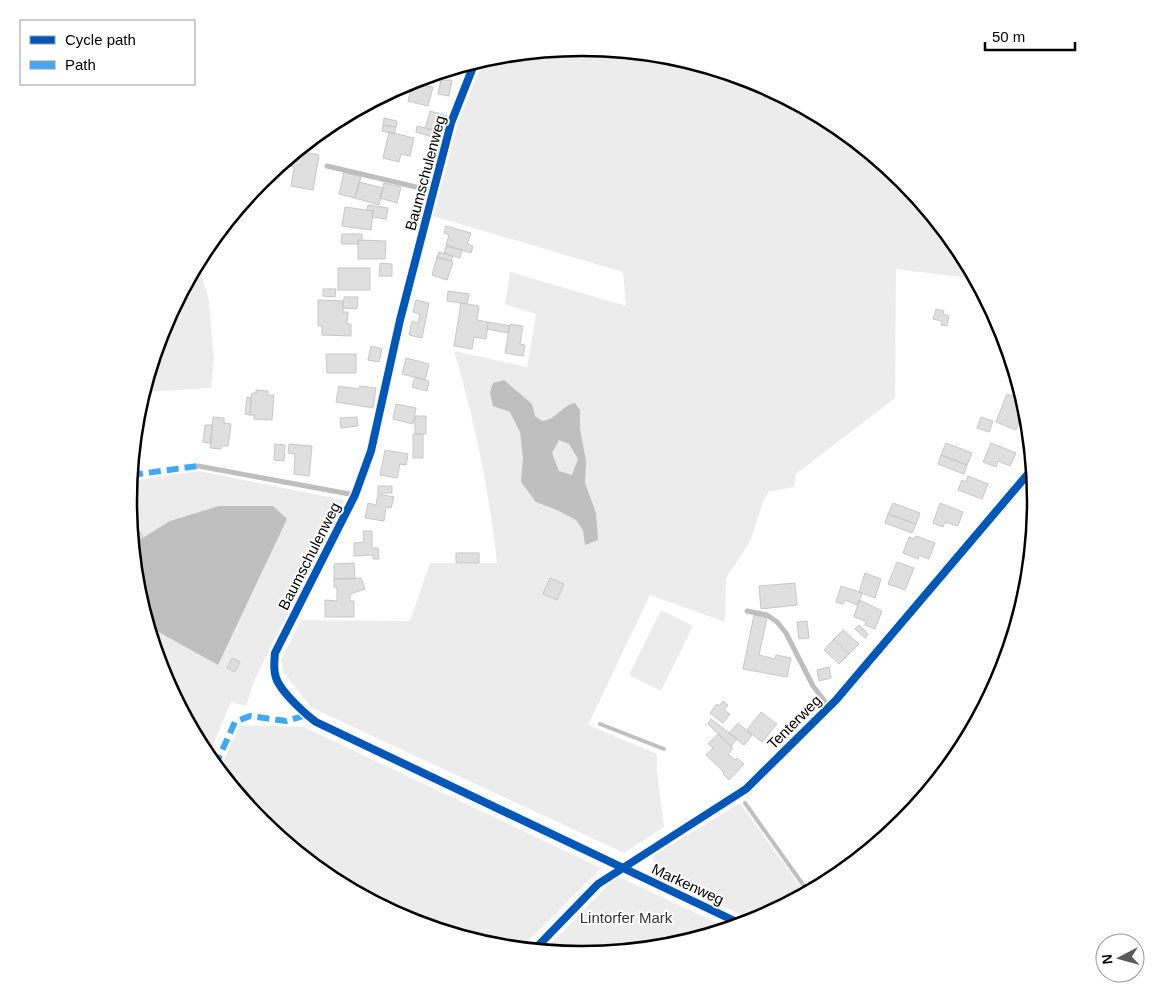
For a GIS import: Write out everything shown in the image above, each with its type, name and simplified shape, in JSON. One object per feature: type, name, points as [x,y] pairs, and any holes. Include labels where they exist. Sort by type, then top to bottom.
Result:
[{"type":"street","name":"Baumschulenweg","points":[[472,70],[451,123],[400,320],[371,451],[355,495],[275,653],[274,668],[278,684],[316,722],[622,867]]},
{"type":"street","name":"Tenterweg","points":[[539,945],[598,884],[746,789],[829,707],[1027,475]]},
{"type":"street","name":"Markenweg","points":[[622,867],[733,920]]},
{"type":"lane","points":[[327,166],[434,191]]},
{"type":"lane","points":[[198,466],[355,495]]},
{"type":"lane","points":[[746,611],[767,615],[777,622],[786,633],[813,686],[829,707]]},
{"type":"green space","points":[[582,56],[641,60],[698,71],[753,90],[779,102],[830,131],[854,148],[917,208],[936,230],[967,278],[896,269],[895,398],[796,474],[794,487],[768,492],[750,542],[726,578],[725,622],[650,595],[588,725],[657,754],[657,770],[664,827],[624,853],[312,708],[283,672],[281,660],[301,620],[410,621],[430,563],[497,563],[490,509],[480,456],[454,351],[527,367],[536,314],[505,304],[510,272],[626,306],[623,272],[433,216],[459,120],[480,68],[496,65],[524,60]]},
{"type":"green space","points":[[201,273],[209,300],[214,360],[211,388],[151,392],[171,331]]},
{"type":"green space","points":[[199,471],[344,500],[254,681],[246,706],[231,702],[212,748],[183,698],[171,672],[152,617],[141,560],[138,531],[138,480]]},
{"type":"green space","points":[[661,610],[693,626],[661,691],[629,675]]},
{"type":"green space","points":[[240,725],[304,727],[601,868],[526,943],[467,932],[412,913],[386,901],[335,872],[311,855],[268,816],[222,764]]},
{"type":"green space","points":[[740,803],[802,889],[744,916],[655,875],[653,856]]},
{"type":"green space","name":"Lintorfer Mark","points":[[617,876],[721,925],[698,932],[641,943],[582,947],[549,946]]},
{"type":"shaded area","points":[[504,380],[532,404],[535,416],[542,421],[552,418],[565,407],[575,403],[580,410],[580,429],[586,461],[585,483],[596,513],[598,540],[585,545],[583,530],[576,520],[536,502],[521,482],[523,458],[520,432],[510,412],[493,406],[490,393],[493,383]],"holes":[[[559,440],[569,444],[578,459],[572,475],[559,471],[552,453]]]},
{"type":"shaded area","points":[[219,506],[273,506],[287,519],[218,665],[156,631],[146,588],[139,540],[170,521]]},
{"type":"building","points":[[441,80],[452,80],[449,96],[438,94]]},
{"type":"building","points":[[424,85],[433,87],[428,106],[408,101],[410,91]]},
{"type":"building","points":[[430,111],[447,116],[442,133],[425,128]]},
{"type":"building","points":[[384,118],[397,121],[396,127],[383,125]]},
{"type":"building","points":[[383,125],[396,127],[394,134],[382,131]]},
{"type":"building","points":[[417,126],[434,130],[432,137],[416,132]]},
{"type":"building","points":[[389,132],[414,138],[410,156],[401,154],[399,162],[383,158]]},
{"type":"building","points":[[306,153],[319,155],[313,190],[291,186],[294,167],[290,166]]},
{"type":"building","points":[[344,172],[361,177],[355,198],[339,194]]},
{"type":"building","points":[[359,182],[383,188],[379,205],[355,198]]},
{"type":"building","points":[[384,183],[401,187],[397,203],[380,198]]},
{"type":"building","points":[[368,205],[388,208],[386,219],[372,217],[373,211],[367,210]]},
{"type":"building","points":[[345,207],[373,211],[371,230],[342,226]]},
{"type":"building","points":[[446,226],[471,233],[467,244],[473,246],[471,253],[446,245],[449,235],[444,233]]},
{"type":"building","points":[[342,234],[362,234],[362,240],[358,240],[358,244],[341,244]]},
{"type":"building","points":[[358,240],[386,241],[385,259],[358,259]]},
{"type":"building","points":[[446,246],[462,250],[460,258],[444,253]]},
{"type":"building","points":[[439,252],[453,256],[451,261],[437,257]]},
{"type":"building","points":[[437,257],[453,262],[447,280],[432,275]]},
{"type":"building","points":[[380,263],[392,264],[392,276],[379,276]]},
{"type":"building","points":[[338,268],[370,268],[370,290],[338,290]]},
{"type":"building","points":[[323,289],[336,289],[335,297],[323,296]]},
{"type":"building","points":[[448,291],[469,294],[467,304],[447,301]]},
{"type":"building","points":[[344,297],[358,297],[357,309],[343,308]]},
{"type":"building","points":[[318,300],[343,301],[343,312],[348,312],[347,324],[351,324],[351,336],[322,335],[322,326],[318,326]]},
{"type":"building","points":[[416,300],[429,303],[422,338],[409,335],[412,321],[418,323],[420,314],[413,312]]},
{"type":"building","points":[[461,303],[479,306],[477,320],[488,322],[486,339],[474,337],[472,349],[454,346]]},
{"type":"building","points":[[936,309],[944,311],[943,314],[949,316],[947,326],[941,325],[942,321],[933,319]]},
{"type":"building","points":[[488,322],[510,326],[508,333],[487,329]]},
{"type":"building","points":[[510,324],[523,326],[520,344],[525,345],[523,356],[505,353]]},
{"type":"building","points":[[371,346],[382,349],[379,362],[368,360]]},
{"type":"building","points":[[326,354],[356,354],[356,373],[327,373]]},
{"type":"building","points":[[406,358],[429,364],[425,380],[402,374]]},
{"type":"building","points":[[415,377],[429,381],[427,391],[412,387]]},
{"type":"building","points":[[339,386],[359,389],[360,386],[376,388],[373,408],[336,402]]},
{"type":"building","points":[[256,390],[268,391],[268,395],[274,395],[272,420],[254,419],[254,415],[250,415],[252,393],[256,393]]},
{"type":"building","points":[[1007,394],[1015,397],[1020,419],[1016,430],[996,422]]},
{"type":"building","points":[[247,397],[251,398],[250,415],[245,414]]},
{"type":"building","points":[[396,404],[416,408],[413,424],[393,419]]},
{"type":"building","points":[[415,416],[426,416],[426,434],[415,434]]},
{"type":"building","points":[[213,417],[224,418],[224,423],[231,424],[228,446],[221,446],[221,449],[210,448]]},
{"type":"building","points":[[357,417],[358,426],[341,428],[340,418]]},
{"type":"building","points":[[981,417],[993,421],[989,432],[977,428]]},
{"type":"building","points":[[205,425],[212,425],[211,443],[203,442]]},
{"type":"building","points":[[413,434],[423,434],[423,458],[413,458]]},
{"type":"building","points":[[946,443],[972,453],[967,465],[941,455]]},
{"type":"building","points":[[991,443],[1016,453],[1010,466],[998,461],[996,467],[983,462]]},
{"type":"building","points":[[275,444],[285,445],[284,461],[274,460]]},
{"type":"building","points":[[289,444],[312,446],[309,476],[294,474],[295,454],[288,453]]},
{"type":"building","points":[[385,450],[408,454],[406,465],[400,464],[397,478],[380,475]]},
{"type":"building","points":[[941,455],[967,465],[964,474],[938,464]]},
{"type":"building","points":[[968,476],[988,484],[982,499],[958,490],[962,480],[966,482]]},
{"type":"building","points":[[378,486],[392,486],[392,493],[378,493]]},
{"type":"building","points":[[378,494],[394,497],[391,508],[386,507],[384,521],[365,518],[368,503],[376,505]]},
{"type":"building","points":[[893,503],[920,513],[916,524],[888,514]]},
{"type":"building","points":[[940,503],[963,512],[958,526],[945,522],[943,527],[933,523]]},
{"type":"building","points":[[888,514],[916,524],[912,533],[885,523]]},
{"type":"building","points":[[363,531],[372,531],[372,548],[378,548],[379,559],[373,559],[373,555],[354,556],[354,543],[364,542]]},
{"type":"building","points":[[140,532],[143,537],[139,540],[138,533]]},
{"type":"building","points":[[916,536],[935,543],[929,559],[919,555],[918,559],[903,553],[909,537],[914,539]]},
{"type":"building","points":[[456,553],[479,553],[479,563],[456,563]]},
{"type":"building","points":[[897,562],[914,568],[905,590],[888,584]]},
{"type":"building","points":[[354,563],[355,579],[334,579],[334,564]]},
{"type":"building","points":[[865,573],[881,579],[875,598],[859,592]]},
{"type":"building","points":[[361,578],[365,589],[350,594],[350,601],[354,601],[354,617],[325,617],[325,600],[337,601],[337,587],[334,587],[334,579]]},
{"type":"building","points":[[550,578],[564,584],[557,600],[543,594]]},
{"type":"building","points":[[795,583],[797,605],[761,609],[759,586]]},
{"type":"building","points":[[841,586],[862,593],[858,605],[845,600],[843,604],[836,602]]},
{"type":"building","points":[[859,600],[882,611],[875,629],[865,625],[866,621],[854,617]]},
{"type":"building","points":[[754,615],[767,618],[759,655],[775,659],[776,655],[791,658],[787,677],[743,669]]},
{"type":"building","points":[[807,621],[809,638],[799,639],[797,622]]},
{"type":"building","points":[[859,625],[868,634],[865,638],[855,629]]},
{"type":"building","points":[[843,630],[859,644],[849,654],[834,639]]},
{"type":"building","points":[[834,639],[849,654],[839,664],[824,650]]},
{"type":"building","points":[[232,658],[240,662],[235,672],[227,668]]},
{"type":"building","points":[[829,667],[831,678],[819,681],[817,670]]},
{"type":"building","points":[[723,701],[728,705],[724,710],[730,714],[723,723],[710,713],[717,704],[719,706]]},
{"type":"building","points":[[761,712],[777,724],[762,742],[747,730]]},
{"type":"building","points":[[711,719],[737,739],[731,746],[708,724]]},
{"type":"building","points":[[738,723],[752,735],[744,745],[729,733]]},
{"type":"building","points":[[718,734],[733,748],[728,754],[744,764],[729,780],[723,774],[724,772],[706,755],[713,748],[708,744]]},
{"type":"waterway","points":[[600,724],[664,749]]},
{"type":"waterway","points":[[745,803],[805,887]]},
{"type":"marked path","points":[[138,474],[198,466]]},
{"type":"marked path","points":[[219,758],[235,722],[250,716],[286,721],[307,715]]},
{"type":"cycle path","points":[[472,70],[451,123],[400,320],[371,451],[355,495],[275,653],[276,677],[282,689],[301,710],[316,722],[733,920]]},
{"type":"cycle path","points":[[539,945],[598,884],[746,789],[836,700],[1027,475]]}]
